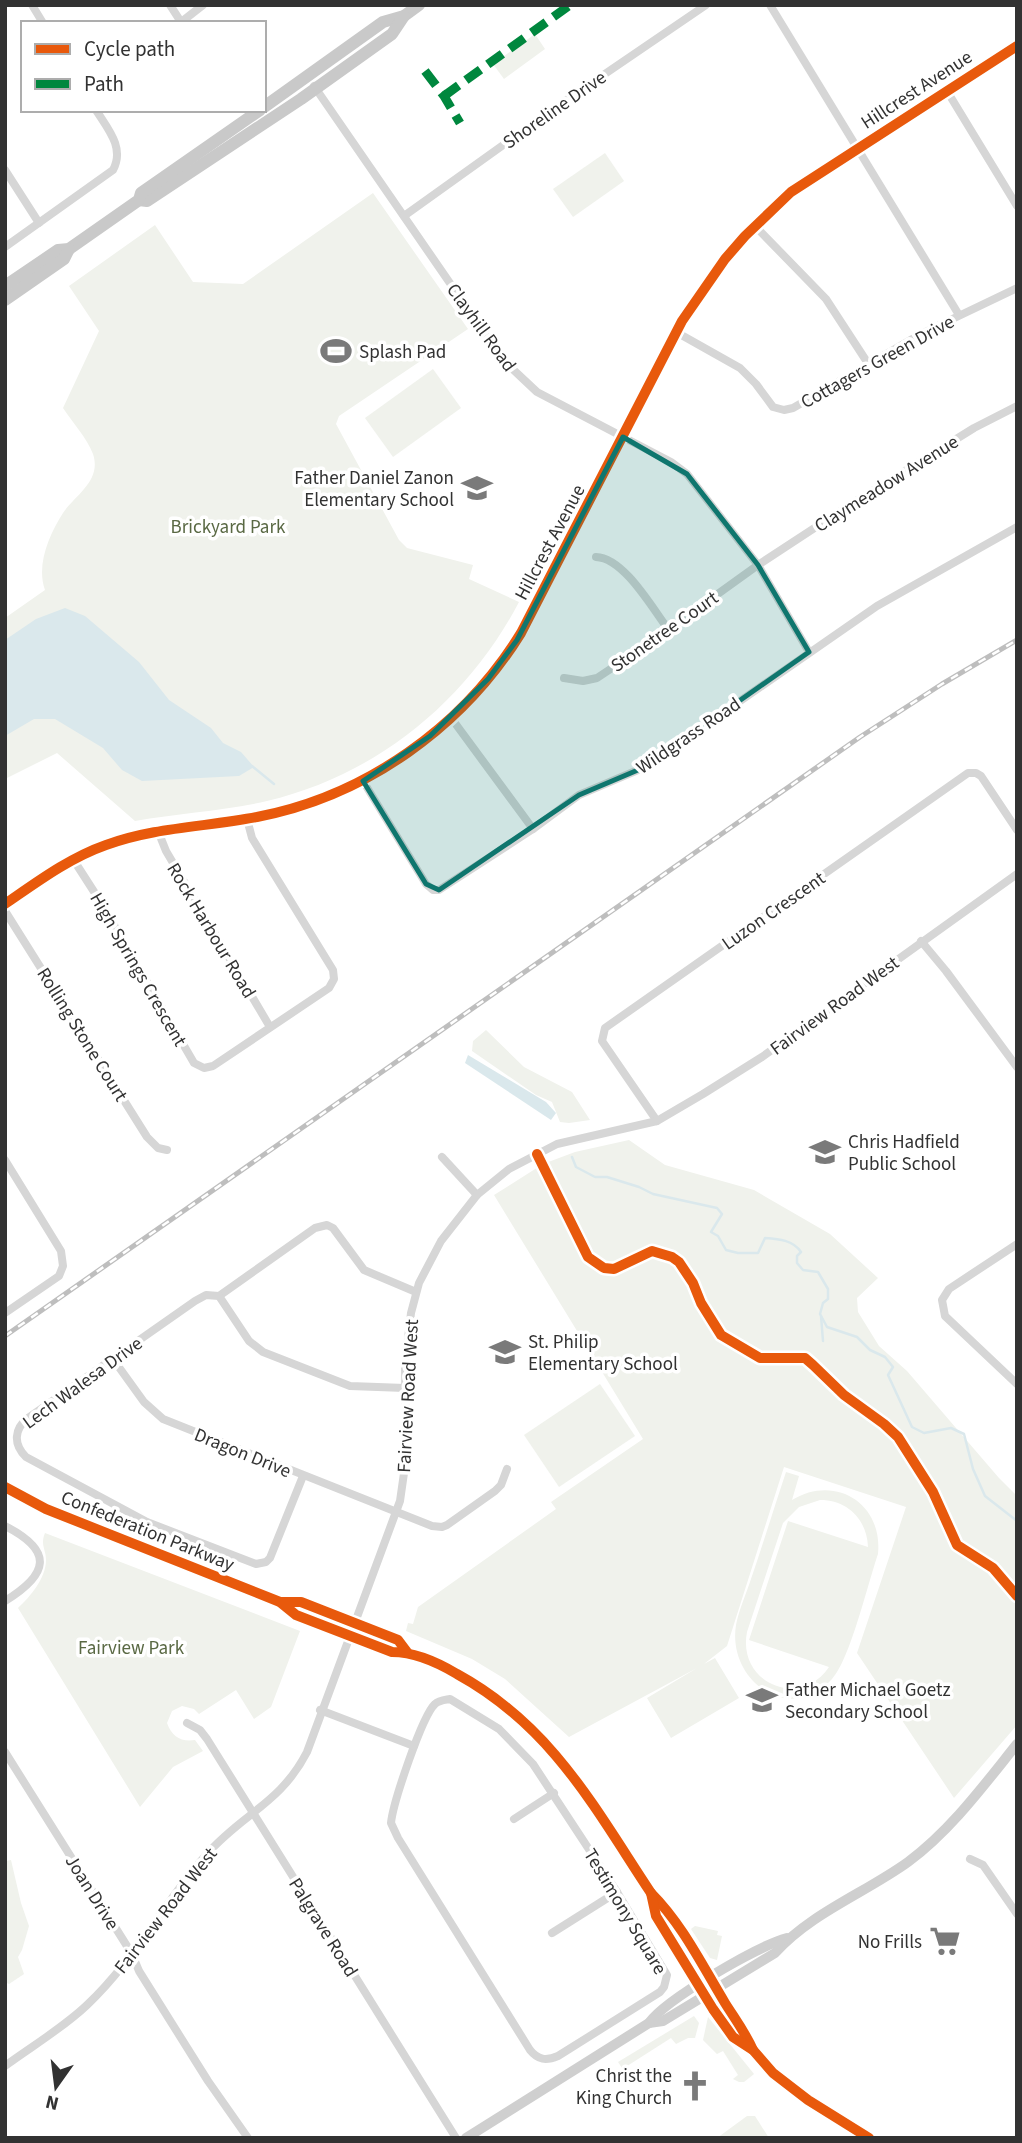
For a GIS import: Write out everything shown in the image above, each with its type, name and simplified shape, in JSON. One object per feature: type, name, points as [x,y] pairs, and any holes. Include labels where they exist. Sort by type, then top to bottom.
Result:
[{"type":"main road","points":[[139,200],[147,201],[316,88],[392,34],[404,16],[419,5]]},
{"type":"main road","points":[[266,106],[383,22],[404,16]]},
{"type":"main road","points":[[5,300],[64,259],[69,249],[139,200],[141,193],[257,112]]},
{"type":"main road","points":[[5,286],[58,250],[69,249]]},
{"type":"street","points":[[32,5],[42,21]]},
{"type":"street","points":[[170,5],[179,21]]},
{"type":"street","points":[[181,21],[203,5]]},
{"type":"street","name":"Shoreline Drive","points":[[404,216],[563,102],[706,5]]},
{"type":"street","points":[[770,5],[959,315]]},
{"type":"street","name":"Hillcrest Avenue","points":[[5,904],[73,859],[112,842],[158,831],[247,819],[316,801],[363,780],[410,751],[452,719],[488,679],[517,640],[676,332],[725,259],[791,192],[1017,46]]},
{"type":"street","name":"Clayhill Road","points":[[307,77],[497,352],[518,377],[558,405],[671,462],[687,474],[758,565],[809,652]]},
{"type":"street","points":[[947,91],[1017,206]]},
{"type":"street","points":[[5,247],[113,170],[119,151],[97,112]]},
{"type":"street","points":[[5,170],[39,223]]},
{"type":"street","points":[[755,226],[826,299],[869,365]]},
{"type":"street","name":"Cottagers Green Drive","points":[[676,332],[740,368],[773,407],[784,410],[793,408],[959,315],[1017,288]]},
{"type":"street","name":"Claymeadow Avenue","points":[[758,565],[974,428],[1017,406]]},
{"type":"street","name":"Wildgrass Road","points":[[363,780],[426,884],[433,890],[444,889],[579,795],[645,767],[877,606],[1017,527]]},
{"type":"street","points":[[596,557],[607,559],[620,567],[667,629]]},
{"type":"street","name":"Stonetree Court","points":[[564,678],[583,681],[597,678],[758,565]]},
{"type":"street","points":[[452,719],[533,829]]},
{"type":"street","name":"Luzon Crescent","points":[[657,1121],[602,1041],[605,1028],[968,773],[981,776],[1017,830]]},
{"type":"street","name":"High Springs Crescent","points":[[73,859],[194,1063],[204,1068],[217,1065],[333,983],[334,973],[254,843],[247,819]]},
{"type":"street","name":"Rock Harbour Road","points":[[158,831],[166,851],[270,1027]]},
{"type":"street","name":"Fairview Road West","points":[[6,2064],[87,2006],[132,1954],[206,1854],[278,1793],[296,1773],[307,1752],[320,1710],[397,1514],[406,1460],[407,1334],[416,1292],[441,1241],[477,1195],[509,1169],[557,1144],[657,1121],[762,1057],[1017,874]]},
{"type":"street","name":"Rolling Stone Court","points":[[5,911],[147,1137],[158,1147],[167,1150]]},
{"type":"street","points":[[921,941],[1017,1067]]},
{"type":"street","points":[[442,1157],[477,1195]]},
{"type":"street","points":[[5,1160],[61,1251],[63,1266],[59,1276],[5,1313]]},
{"type":"street","name":"Lech Walesa Drive","points":[[303,1476],[270,1558],[266,1562],[256,1564],[147,1522],[20,1451],[16,1438],[22,1423],[195,1301],[206,1295],[219,1296],[315,1228],[327,1225],[338,1234],[364,1270],[416,1292]]},
{"type":"street","points":[[1016,1383],[945,1316],[942,1300],[949,1289],[1017,1244]]},
{"type":"street","points":[[219,1296],[249,1342],[263,1352],[350,1386],[405,1388]]},
{"type":"street","name":"Dragon Drive","points":[[113,1359],[144,1402],[163,1419],[432,1526],[442,1527],[495,1491],[501,1485],[507,1469]]},
{"type":"street","name":"Confederation Parkway","points":[[5,1487],[56,1513],[280,1602],[296,1615],[392,1652],[407,1652],[446,1667],[480,1686],[543,1738],[568,1768],[651,1893],[669,1911],[744,2030],[752,2050]]},
{"type":"street","points":[[5,1526],[30,1541],[36,1547],[40,1558],[36,1575],[22,1591],[5,1601]]},
{"type":"street","name":"Confederation Parkway","points":[[280,1602],[301,1602],[398,1640],[407,1652]]},
{"type":"street","name":"Testimony Square","points":[[450,1699],[499,1728],[533,1764],[554,1793],[617,1892],[667,1975],[660,1992],[558,2056],[548,2060],[535,2056],[394,1832],[392,1815],[414,1746],[431,1708],[442,1700],[450,1699]]},
{"type":"street","points":[[320,1710],[414,1746]]},
{"type":"street","name":"Palgrave Road","points":[[187,1723],[200,1730],[207,1739],[456,2138]]},
{"type":"street","points":[[466,2138],[649,2023],[657,2012],[775,1952],[790,1937],[922,1851],[956,1818],[1016,1745]]},
{"type":"street","name":"Joan Drive","points":[[5,1752],[208,2081],[248,2138]]},
{"type":"street","points":[[514,1819],[554,1793]]},
{"type":"street","points":[[970,1859],[983,1865],[1017,1914]]},
{"type":"street","points":[[552,1933],[617,1892]]},
{"type":"street","name":"Confederation Parkway","points":[[651,1893],[656,1916],[701,1991],[733,2037],[752,2050],[773,2073],[808,2100],[869,2138]]},
{"type":"highlighted area","points":[[623,437],[687,474],[758,565],[809,652],[645,767],[579,795],[439,890],[426,884],[363,781],[430,736],[488,679],[517,640]]},
{"type":"green space","points":[[535,34],[545,49],[504,79],[493,64]]},
{"type":"green space","points":[[605,153],[624,181],[573,217],[553,189]]},
{"type":"green space","name":"Brickyard Park","points":[[373,193],[468,329],[339,416],[336,424],[399,540],[407,548],[473,565],[469,579],[519,602],[498,638],[445,702],[415,729],[381,753],[345,773],[307,789],[267,801],[135,821],[57,753],[5,779],[5,618],[45,590],[42,571],[49,540],[63,513],[86,487],[94,472],[93,454],[63,408],[99,331],[69,286],[155,225],[193,282],[243,284]]},
{"type":"green space","points":[[433,369],[461,408],[393,457],[365,418]]},
{"type":"green space","points":[[486,1030],[524,1067],[572,1092],[590,1120],[560,1122],[552,1102],[536,1095],[472,1051],[473,1041]]},
{"type":"green space","points":[[629,1140],[665,1165],[754,1190],[830,1234],[878,1278],[857,1298],[858,1312],[879,1346],[907,1371],[1017,1496],[1017,1725],[954,1798],[857,1653],[906,1507],[784,1467],[727,1646],[704,1664],[715,1658],[739,1698],[671,1738],[647,1698],[697,1668],[569,1737],[505,1679],[472,1659],[406,1631],[408,1623],[413,1624],[418,1607],[556,1509],[551,1502],[643,1439],[494,1195],[543,1164],[575,1152]]},
{"type":"green space","points":[[600,1384],[635,1436],[559,1487],[524,1435]]},
{"type":"green space","points":[[786,1472],[799,1476],[792,1500],[824,1490],[839,1492],[853,1498],[864,1508],[873,1520],[878,1536],[878,1554],[852,1639],[839,1669],[832,1679],[815,1692],[798,1698],[781,1697],[765,1691],[751,1679],[741,1664],[736,1645],[739,1614]],"holes":[[[820,1500],[847,1508],[860,1520],[868,1547],[788,1521],[749,1640],[829,1667],[817,1680],[803,1687],[773,1685],[761,1677],[752,1665],[746,1650],[747,1632],[783,1523],[799,1507]]]},
{"type":"green space","name":"Fairview Park","points":[[45,1533],[300,1631],[271,1707],[254,1719],[236,1690],[199,1714],[194,1709],[182,1706],[172,1711],[167,1723],[174,1735],[185,1740],[195,1740],[203,1751],[173,1767],[140,1807],[18,1608],[32,1593],[43,1574],[46,1560],[43,1544]]},
{"type":"green space","points":[[11,1860],[29,1926],[18,1957],[24,1974],[9,1984],[5,1982],[5,1861]]},
{"type":"green space","points":[[695,1926],[718,1931],[717,1935],[722,1936],[717,1960],[710,1958],[691,1929]]},
{"type":"green space","points":[[694,2016],[699,2023],[695,2038],[688,2038],[676,2044],[671,2038],[624,2068],[624,2071],[618,2062]]},
{"type":"green space","points":[[708,2017],[754,2074],[744,2082],[733,2079],[738,2075],[723,2051],[717,2054],[703,2040]]},
{"type":"green space","points":[[747,2116],[755,2116],[769,2138],[717,2138]]},
{"type":"shaded area","points":[[65,608],[85,616],[139,662],[169,700],[211,728],[223,743],[241,752],[254,767],[239,776],[142,781],[122,770],[103,748],[55,719],[34,719],[5,736],[5,640],[36,619]]},
{"type":"shaded area","points":[[468,1055],[546,1102],[556,1113],[551,1120],[465,1063]]},
{"type":"waterway","points":[[252,766],[274,784]]},
{"type":"waterway","points":[[572,1157],[576,1167],[595,1177],[607,1177],[653,1194],[717,1208],[722,1214],[711,1232],[718,1236],[726,1250],[758,1253],[765,1238],[794,1245],[801,1252],[797,1256],[797,1263],[803,1270],[818,1272],[828,1289],[828,1299],[823,1303],[820,1314],[827,1327],[857,1337],[870,1350],[885,1357],[893,1367],[888,1375],[912,1427],[924,1433],[951,1428],[964,1434],[973,1469],[985,1496],[1017,1521]]},
{"type":"waterway","points":[[821,1316],[823,1341]]},
{"type":"railway","points":[[5,1336],[860,737],[1017,640]]},
{"type":"marked path","points":[[444,96],[570,5]]},
{"type":"marked path","points":[[425,71],[460,123]]},
{"type":"cycle path","points":[[5,904],[66,864],[106,845],[162,831],[257,817],[336,793],[373,774],[441,727],[471,698],[521,633],[682,321],[725,259],[791,192],[1017,46]]},
{"type":"cycle path","points":[[537,1154],[588,1257],[604,1268],[614,1269],[652,1251],[672,1257],[679,1262],[693,1283],[701,1303],[721,1335],[760,1358],[805,1358],[844,1395],[898,1437],[933,1492],[957,1545],[993,1568],[1017,1596]]},
{"type":"cycle path","points":[[5,1487],[46,1509],[280,1602],[296,1615],[392,1652],[434,1662],[490,1695],[545,1743],[590,1800],[651,1893],[682,1931],[753,2050]]},
{"type":"cycle path","points":[[280,1602],[301,1602],[398,1640],[407,1652]]},
{"type":"cycle path","points":[[651,1893],[656,1916],[733,2037],[753,2050],[773,2073],[808,2100],[869,2138]]},
{"type":"place","name":"Splash Pad","points":[[336,351]]},
{"type":"place","name":"Father Daniel Zanon Elementary School","points":[[477,488]]},
{"type":"place","name":"Chris Hadfield Public School","points":[[825,1152]]},
{"type":"place","name":"St. Philip Elementary School","points":[[505,1352]]},
{"type":"place","name":"Father Michael Goetz Secondary School","points":[[762,1700]]},
{"type":"place","name":"No Frills","points":[[945,1941]]},
{"type":"place","name":"Christ the King Church","points":[[695,2086]]}]
